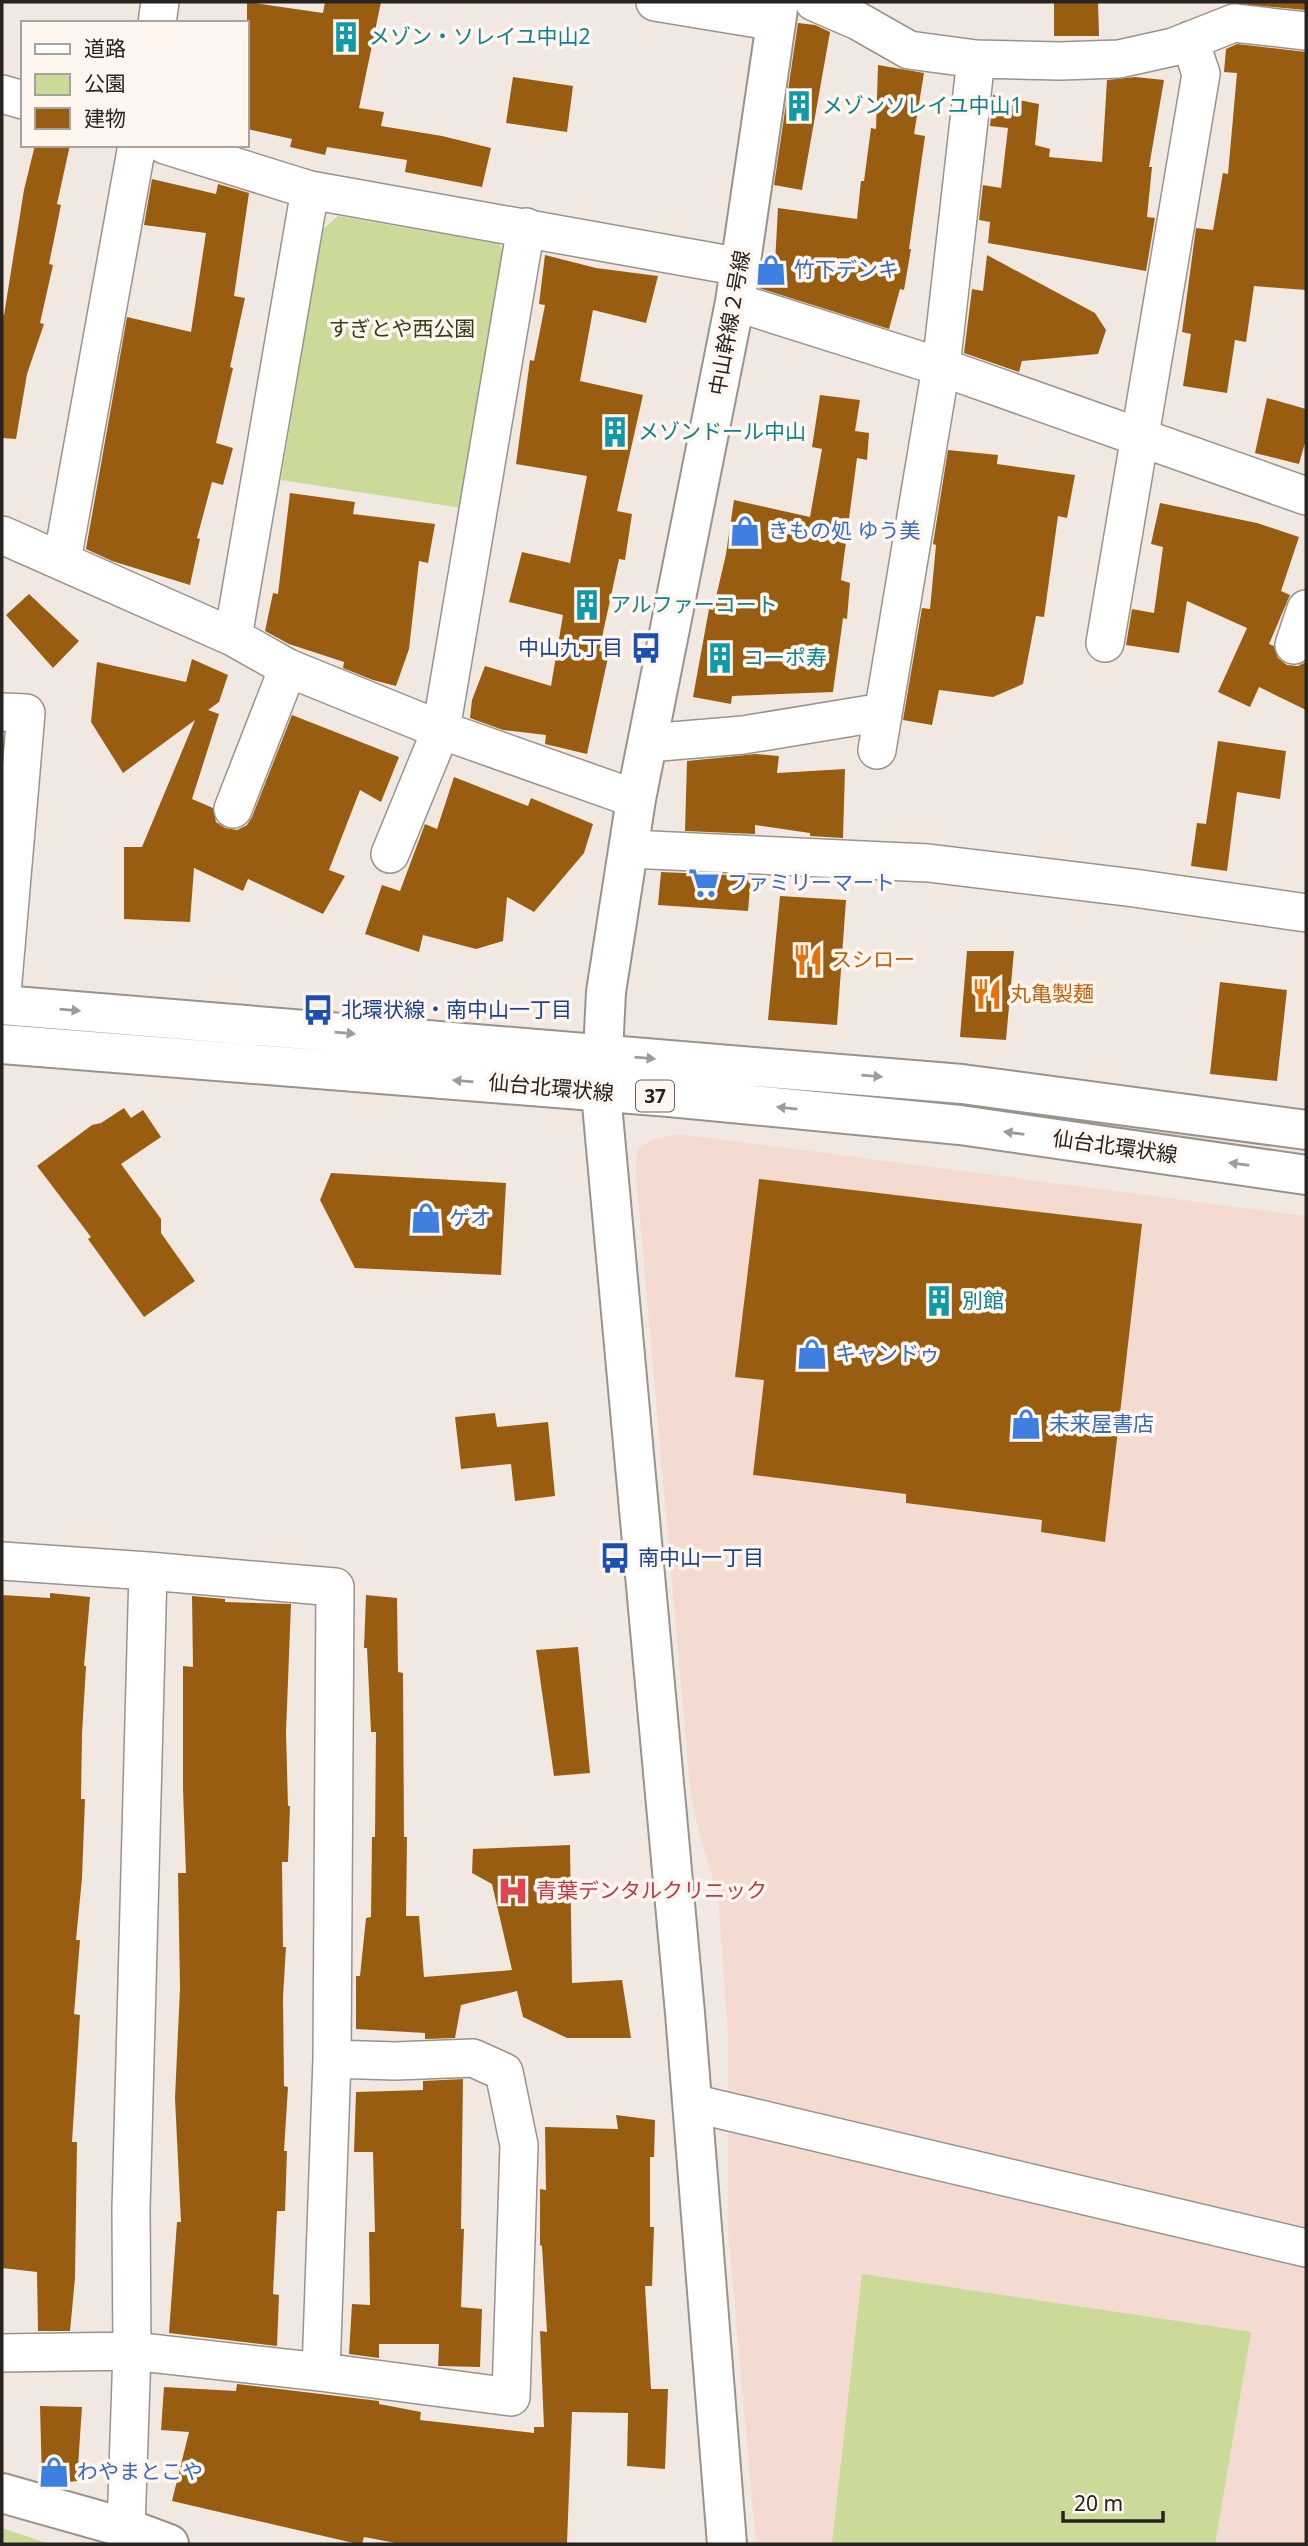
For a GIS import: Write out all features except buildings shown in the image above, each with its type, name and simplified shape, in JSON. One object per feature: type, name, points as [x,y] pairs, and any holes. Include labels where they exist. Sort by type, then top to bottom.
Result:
[{"type":"street","points":[[157,21],[160,2]]},
{"type":"street","points":[[654,2],[777,12]]},
{"type":"street","points":[[814,2],[858,21],[909,50],[976,59],[1119,59],[1174,47],[1234,23],[1306,31]]},
{"type":"street","name":"中山幹線２号線","points":[[727,2544],[692,2103],[601,1093],[601,1054],[606,992],[636,799],[738,284],[777,12]]},
{"type":"street","points":[[1105,643],[1201,74],[1189,40]]},
{"type":"street","points":[[877,750],[941,367],[976,59]]},
{"type":"street","points":[[2,94],[21,99]]},
{"type":"street","points":[[62,561],[137,147]]},
{"type":"street","points":[[171,147],[310,190],[526,227],[738,284],[941,367],[1306,496]]},
{"type":"street","points":[[233,637],[310,190]]},
{"type":"street","points":[[390,854],[440,730],[526,227]]},
{"type":"street","points":[[2,535],[233,637],[288,668],[440,730],[636,799]]},
{"type":"street","points":[[1294,645],[1306,609]]},
{"type":"street","points":[[233,809],[288,668]]},
{"type":"street","points":[[2,712],[26,713],[2,993]]},
{"type":"street","points":[[648,743],[743,736],[883,712]]},
{"type":"street","points":[[628,849],[928,863],[1134,888],[1306,914]]},
{"type":"street","name":"仙台北環状線","points":[[2,1005],[962,1084],[1306,1130]]},
{"type":"street","name":"仙台北環状線","points":[[2,1044],[669,1097],[960,1125],[1306,1175]]},
{"type":"street","points":[[2,1561],[335,1587],[332,2059],[321,2372]]},
{"type":"street","points":[[127,2528],[132,2351],[131,2209],[148,1571]]},
{"type":"street","points":[[2,2353],[132,2351],[511,2397],[519,2145],[504,2072],[472,2058],[395,2061],[332,2059]]},
{"type":"street","points":[[692,2103],[1306,2248]]},
{"type":"street","points":[[2,2493],[127,2528],[169,2544]]},
{"type":"shaded area","points":[[679,1134],[1306,1216],[1306,2544],[756,2544],[728,2231],[728,2036],[718,1897],[691,1797],[636,1174],[637,1150],[651,1140]]},
{"type":"green space","name":"すぎとや西公園","points":[[338,216],[499,244],[511,267],[462,508],[281,480],[322,230]]},
{"type":"green space","points":[[862,2274],[1251,2332],[1215,2544],[832,2544]]},
{"type":"green space","points":[[2,2528],[50,2544],[2,2544]]},
{"type":"place","name":"メゾン・ソレイユ中山2","points":[[346,37]]},
{"type":"place","name":"メゾンソレイユ中山1","points":[[799,106]]},
{"type":"place","name":"竹下デンキ","points":[[771,270]]},
{"type":"place","name":"メゾンドール中山","points":[[615,432]]},
{"type":"place","name":"きもの処 ゆう美","points":[[745,531]]},
{"type":"place","name":"アルファーコート","points":[[587,605]]},
{"type":"place","name":"中山九丁目","points":[[646,648]]},
{"type":"place","name":"コーポ寿","points":[[720,658]]},
{"type":"place","name":"ファミリーマート","points":[[704,883]]},
{"type":"place","name":"スシロー","points":[[808,960]]},
{"type":"place","name":"丸亀製麺","points":[[987,994]]},
{"type":"place","name":"北環状線・南中山一丁目","points":[[318,1010]]},
{"type":"place","name":"ゲオ","points":[[426,1218]]},
{"type":"place","name":"別館","points":[[939,1301]]},
{"type":"place","name":"キャンドゥ","points":[[812,1354]]},
{"type":"place","name":"未来屋書店","points":[[1026,1424]]},
{"type":"place","name":"南中山一丁目","points":[[615,1558]]},
{"type":"place","name":"青葉デンタルクリニック","points":[[513,1891]]},
{"type":"place","name":"わやまとこや","points":[[54,2472]]}]
